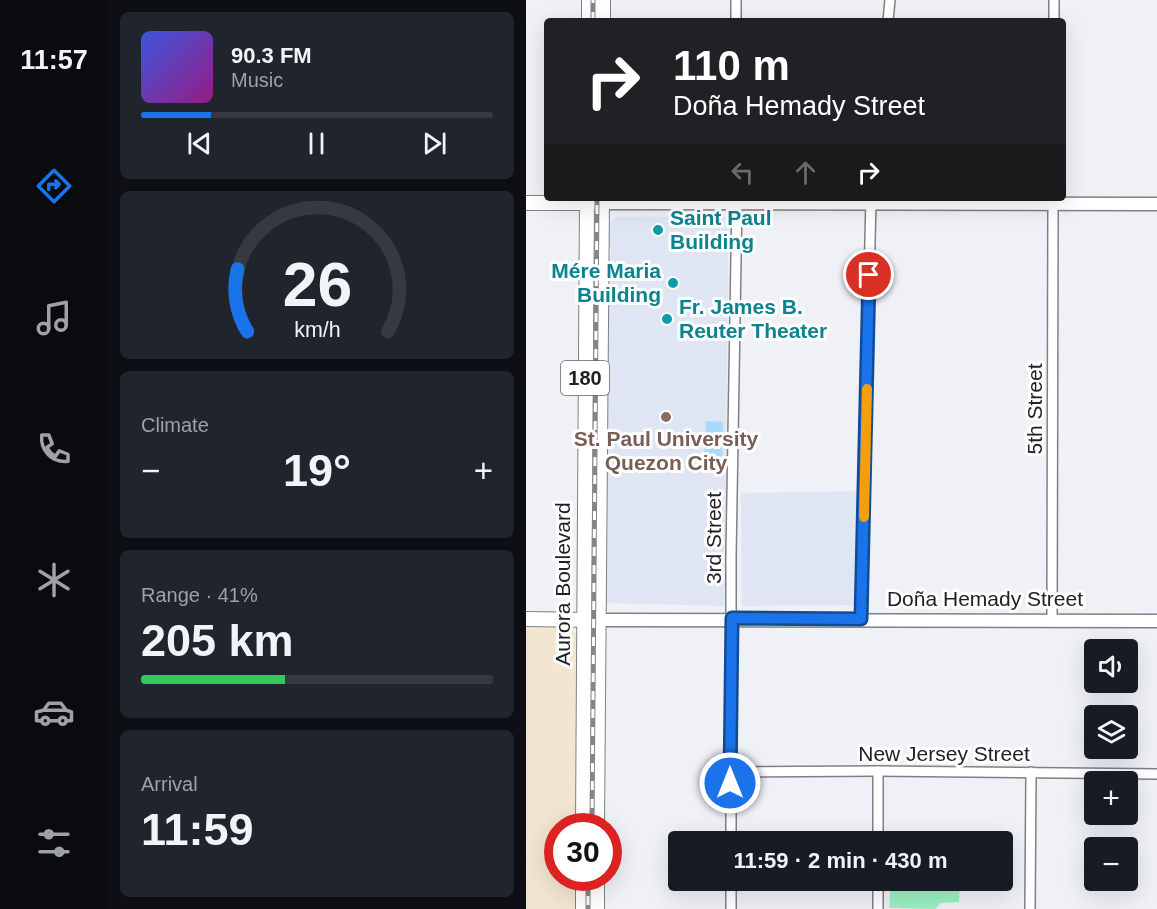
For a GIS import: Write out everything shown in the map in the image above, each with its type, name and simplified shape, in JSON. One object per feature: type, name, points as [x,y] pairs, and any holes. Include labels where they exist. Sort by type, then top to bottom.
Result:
[{"type":"main road","points":[[589,0],[589,18]]},
{"type":"main road","points":[[603,0],[603,18]]},
{"type":"main road","points":[[526,203],[567,201]]},
{"type":"main road","name":"Aurora Boulevard","points":[[587,201],[591,620],[597,813]]},
{"type":"main road","name":"Aurora Boulevard","points":[[584,813],[602,201]]},
{"type":"main road","points":[[871,201],[1053,201],[1156,204]]},
{"type":"main road","name":"Doña Hemady Street","points":[[526,619],[1156,621]]},
{"type":"main road","points":[[583,891],[583,909]]},
{"type":"main road","points":[[597,891],[597,909]]},
{"type":"street","points":[[736,0],[736,18]]},
{"type":"street","points":[[888,18],[890,0]]},
{"type":"street","points":[[1054,0],[1054,18]]},
{"type":"street","name":"3rd Street","points":[[731,831],[737,201]]},
{"type":"street","points":[[861,619],[871,201]]},
{"type":"street","name":"5th Street","points":[[1052,620],[1053,201]]},
{"type":"street","points":[[878,771],[878,831]]},
{"type":"street","name":"New Jersey Street","points":[[730,772],[1156,774]]},
{"type":"street","points":[[1030,909],[1031,772]]},
{"type":"street","points":[[731,891],[731,909]]},
{"type":"street","points":[[878,891],[878,909]]},
{"type":"shaded area","name":"St. Paul University Quezon City","points":[[729,216],[724,606],[606,603],[606,256],[611,256],[607,227],[609,222],[618,217]]},
{"type":"shaded area","points":[[861,491],[858,605],[742,606],[741,493]]},
{"type":"shaded area","points":[[526,625],[567,625],[577,635],[576,813],[544,813],[544,891],[576,891],[576,909],[526,909]]},
{"type":"green space","points":[[890,891],[960,891],[959,902],[941,903],[935,909],[889,908]]},
{"type":"water","points":[[706,421],[723,422],[722,458],[704,457]]},
{"type":"railway","points":[[593,0],[593,18]]},
{"type":"railway","points":[[592,813],[597,201]]},
{"type":"railway","points":[[588,891],[588,909]]},
{"type":"slow traffic","points":[[864,517],[867,389]]},
{"type":"place","name":"Saint Paul Building","points":[[658,230]]},
{"type":"place","name":"Mére Maria Building","points":[[673,283]]},
{"type":"place","name":"Fr. James B. Reuter Theater","points":[[667,319]]},
{"type":"place","name":"St. Paul University Quezon City","points":[[666,417]]},
{"type":"route","points":[[730,783],[732,618],[861,619],[869,275]]}]
